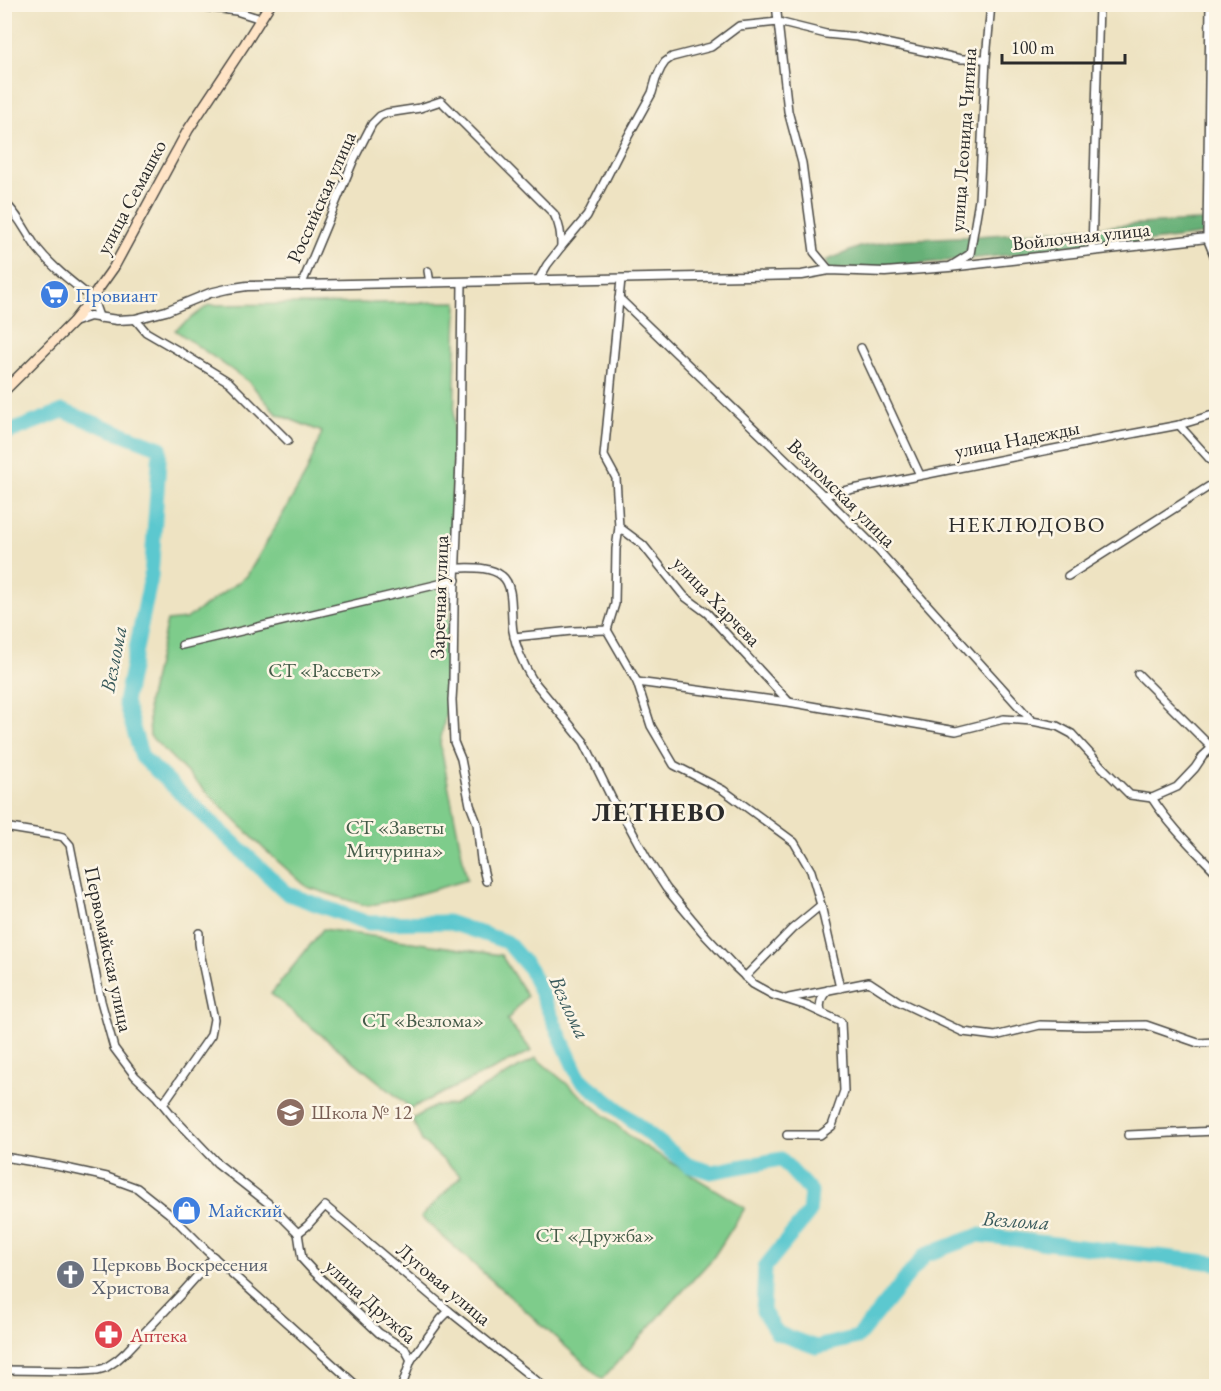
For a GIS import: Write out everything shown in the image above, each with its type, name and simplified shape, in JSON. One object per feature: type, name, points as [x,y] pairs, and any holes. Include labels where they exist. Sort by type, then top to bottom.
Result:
[{"type":"main road","name":"улица Семашко","points":[[4,391],[72,322],[114,267],[188,130],[270,4]]},
{"type":"street","points":[[184,4],[236,11],[261,19]]},
{"type":"street","points":[[776,4],[788,111],[802,163],[814,252],[829,270]]},
{"type":"street","name":"улица Леонида Чигина","points":[[949,267],[970,254],[979,200],[991,4]]},
{"type":"street","points":[[1092,251],[1099,4]]},
{"type":"street","points":[[1210,4],[1212,238],[1216,260]]},
{"type":"street","points":[[538,281],[547,265],[576,231],[593,205],[652,93],[665,62],[672,57],[711,47],[739,26],[778,22],[826,34],[857,37],[961,59],[986,59]]},
{"type":"street","name":"Российская улица","points":[[301,286],[354,159],[372,124],[387,113],[420,108],[441,101],[554,214],[559,224],[561,247]]},
{"type":"street","points":[[4,202],[13,210],[46,258],[92,298],[99,318]]},
{"type":"street","name":"Войлочная улица","points":[[72,322],[90,316],[117,320],[135,319],[166,311],[210,293],[264,286],[802,275],[829,270],[885,272],[1212,238]]},
{"type":"street","points":[[428,271],[430,283]]},
{"type":"street","points":[[621,279],[604,456],[616,478],[619,527],[616,549],[615,604],[607,630],[637,682],[651,726],[674,765],[723,790],[794,842],[811,871],[840,988]]},
{"type":"street","name":"Заречная улица","points":[[462,282],[460,460],[452,700],[454,742],[461,759],[470,806],[477,823],[486,881]]},
{"type":"street","name":"Везломская улица","points":[[619,298],[878,550],[1032,721]]},
{"type":"street","points":[[135,319],[146,332],[229,382],[288,441]]},
{"type":"street","points":[[861,348],[920,475]]},
{"type":"street","name":"улица Надежды","points":[[823,495],[1179,425],[1216,414]]},
{"type":"street","points":[[1179,425],[1216,466]]},
{"type":"street","points":[[1068,576],[1216,482]]},
{"type":"street","name":"улица Харчева","points":[[619,527],[643,545],[684,596],[707,613],[788,702]]},
{"type":"street","points":[[456,568],[479,568],[505,577],[510,591],[514,637],[526,670],[584,742],[615,805],[646,857],[666,888],[705,936],[753,984],[841,1022],[844,1091],[832,1126],[820,1135],[788,1135]]},
{"type":"street","points":[[182,645],[456,580]]},
{"type":"street","points":[[514,637],[607,630]]},
{"type":"street","points":[[637,682],[788,702],[956,731],[1004,719],[1058,726],[1072,734],[1130,795],[1152,798],[1177,787],[1214,746],[1138,674]]},
{"type":"street","points":[[1152,798],[1183,838],[1216,872]]},
{"type":"street","name":"Первомайская улица","points":[[4,827],[63,837],[70,845],[101,1000],[112,1043],[117,1053],[135,1076],[217,1163],[268,1203],[298,1233]]},
{"type":"street","points":[[745,977],[792,929],[821,905]]},
{"type":"street","points":[[163,1104],[211,1035],[214,1019],[201,957],[199,933]]},
{"type":"street","points":[[786,998],[869,982],[898,1001],[963,1032],[995,1036],[1040,1024],[1146,1025],[1198,1043],[1216,1042]]},
{"type":"street","points":[[821,1012],[822,995],[828,990]]},
{"type":"street","points":[[1128,1135],[1216,1131]]},
{"type":"street","points":[[4,1157],[107,1177],[137,1188],[171,1215],[214,1257],[357,1386]]},
{"type":"street","name":"Луговая улица","points":[[298,1233],[325,1206],[543,1386]]},
{"type":"street","name":"улица Дружба","points":[[298,1233],[302,1259],[379,1333],[405,1349],[411,1360]]},
{"type":"street","points":[[4,1370],[82,1371],[105,1368],[127,1351],[214,1257]]},
{"type":"street","points":[[402,1386],[411,1360],[441,1319],[450,1311]]},
{"type":"green space","points":[[1216,220],[1216,233],[1136,243],[873,268],[829,270],[825,261],[860,247],[894,240]]},
{"type":"green space","name":"СТ «Рассвет»","points":[[457,302],[447,707],[440,743],[467,880],[367,906],[307,887],[263,848],[150,736],[148,702],[167,621],[186,619],[247,576],[306,474],[322,432],[277,414],[249,382],[175,330],[209,305]]},
{"type":"green space","name":"СТ «Везлома»","points":[[323,929],[501,955],[527,996],[507,1020],[532,1051],[411,1108],[271,994]]},
{"type":"green space","name":"СТ «Дружба»","points":[[536,1058],[633,1139],[745,1208],[713,1258],[602,1379],[421,1217],[461,1176],[422,1141],[412,1119],[435,1106],[453,1105]]},
{"type":"waterway","name":"Везлома","points":[[4,434],[63,411],[160,448],[151,577],[125,702],[142,757],[288,894],[368,923],[448,922],[507,942],[530,969],[579,1078],[688,1165],[711,1172],[781,1159],[811,1192],[809,1213],[765,1267],[763,1311],[777,1333],[816,1347],[858,1337],[925,1255],[979,1235],[1216,1263]]},
{"type":"place","name":"Провиант","points":[[54,295]]},
{"type":"place","name":"Школа № 12","points":[[290,1112]]},
{"type":"place","name":"Майский","points":[[187,1210]]},
{"type":"place","name":"Церковь Воскресения Христова","points":[[71,1275]]},
{"type":"place","name":"Аптека","points":[[109,1335]]},
{"type":"district","name":"НЕКЛЮДОВО","points":[[1027,524]]},
{"type":"district","name":"ЛЕТНЕВО","points":[[659,812]]},
{"type":"park label","name":"СТ «Заветы Мичурина»","points":[[395,838]]}]
